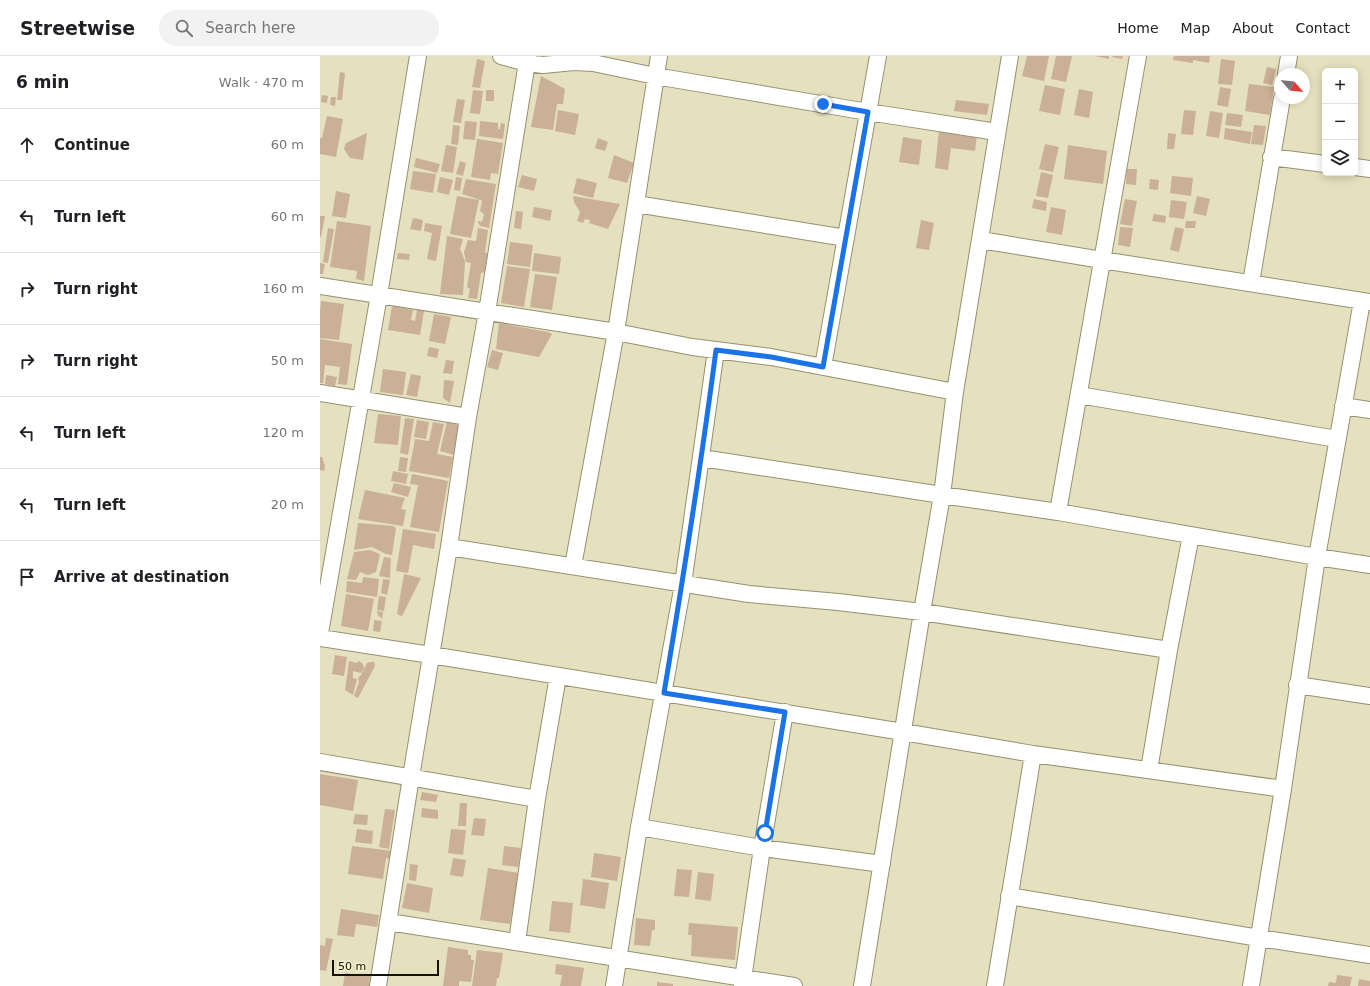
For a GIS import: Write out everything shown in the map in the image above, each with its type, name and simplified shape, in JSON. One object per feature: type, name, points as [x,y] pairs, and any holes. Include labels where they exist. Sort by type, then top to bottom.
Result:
[{"type":"street","points":[[320,633],[379,295],[418,56]]},
{"type":"street","points":[[501,56],[528,60],[543,65],[582,62],[655,76],[868,112],[997,132]]},
{"type":"street","points":[[573,566],[616,332],[659,56]]},
{"type":"street","points":[[823,367],[878,56]]},
{"type":"street","points":[[862,986],[942,496],[956,392],[1010,56]]},
{"type":"street","points":[[1058,512],[1138,56]]},
{"type":"street","points":[[1287,68],[1289,56]]},
{"type":"street","points":[[378,986],[449,547],[468,416],[487,312],[528,60]]},
{"type":"street","points":[[1251,283],[1281,104]]},
{"type":"street","points":[[1271,157],[1322,164]]},
{"type":"street","points":[[1358,168],[1370,169]]},
{"type":"street","points":[[636,204],[846,238]]},
{"type":"street","points":[[981,240],[1366,302],[1343,406],[1317,557],[1297,685],[1283,789],[1251,986]]},
{"type":"street","points":[[320,286],[616,332],[692,347],[771,357],[956,392]]},
{"type":"street","points":[[614,986],[639,827],[683,584],[702,458],[716,350]]},
{"type":"street","points":[[320,393],[468,416]]},
{"type":"street","points":[[1079,395],[1337,439]]},
{"type":"street","points":[[1343,406],[1370,410]]},
{"type":"street","points":[[702,458],[942,496],[1058,512],[1370,565]]},
{"type":"street","points":[[1149,770],[1169,650],[1191,534]]},
{"type":"street","points":[[449,547],[749,594],[838,602],[922,612],[1169,650]]},
{"type":"street","points":[[320,638],[785,712],[1033,754],[1283,789]]},
{"type":"street","points":[[517,942],[537,799],[558,676]]},
{"type":"street","points":[[1297,685],[1370,696]]},
{"type":"street","points":[[743,982],[762,848],[785,712]]},
{"type":"street","points":[[995,986],[1033,754]]},
{"type":"street","points":[[320,762],[537,799]]},
{"type":"street","points":[[639,827],[762,848],[882,864]]},
{"type":"street","points":[[1009,896],[1370,955]]},
{"type":"street","points":[[389,922],[618,958],[743,982],[794,986]]},
{"type":"building","points":[[1027,56],[1049,56],[1044,81],[1022,76]]},
{"type":"building","points":[[1056,56],[1072,56],[1066,82],[1051,79]]},
{"type":"building","points":[[1095,56],[1109,56],[1109,59]]},
{"type":"building","points":[[1123,56],[1122,59],[1112,57]]},
{"type":"building","points":[[1174,56],[1210,56],[1209,63],[1193,60],[1193,63],[1173,60]]},
{"type":"building","points":[[477,59],[485,61],[480,88],[472,87]]},
{"type":"building","points":[[1221,59],[1235,61],[1232,85],[1218,84]]},
{"type":"building","points":[[1267,67],[1274,69],[1272,85],[1263,83]]},
{"type":"building","points":[[340,72],[345,73],[342,100],[337,100]]},
{"type":"building","points":[[541,76],[565,89],[563,104],[557,104],[553,130],[531,127]]},
{"type":"building","points":[[1249,84],[1274,87],[1270,115],[1245,111]]},
{"type":"building","points":[[1045,85],[1065,89],[1060,115],[1039,111]]},
{"type":"building","points":[[1220,87],[1231,89],[1228,107],[1217,105]]},
{"type":"building","points":[[1079,89],[1093,92],[1089,118],[1074,115]]},
{"type":"building","points":[[473,90],[483,91],[480,114],[470,113]]},
{"type":"building","points":[[486,90],[494,90],[494,101],[486,101]]},
{"type":"building","points":[[322,95],[328,96],[327,103],[321,102]]},
{"type":"building","points":[[331,97],[336,97],[335,106],[330,105]]},
{"type":"building","points":[[457,99],[465,100],[461,123],[453,122]]},
{"type":"building","points":[[956,100],[989,104],[987,115],[954,111]]},
{"type":"building","points":[[558,110],[579,114],[575,135],[555,131]]},
{"type":"building","points":[[1184,110],[1196,111],[1193,135],[1181,134]]},
{"type":"building","points":[[1210,111],[1223,113],[1219,138],[1206,136]]},
{"type":"building","points":[[1227,113],[1243,115],[1241,127],[1225,125]]},
{"type":"building","points":[[327,116],[343,119],[336,157],[320,154],[320,138],[322,138]]},
{"type":"building","points":[[465,121],[477,122],[475,140],[463,139]]},
{"type":"building","points":[[480,121],[498,123],[498,129],[500,129],[501,123],[505,124],[503,139],[479,136]]},
{"type":"building","points":[[453,125],[460,126],[458,145],[451,144]]},
{"type":"building","points":[[1254,125],[1266,126],[1263,145],[1251,144]]},
{"type":"building","points":[[1225,128],[1252,132],[1250,144],[1224,139]]},
{"type":"building","points":[[939,130],[977,135],[975,151],[951,148],[948,170],[935,168]]},
{"type":"building","points":[[367,133],[363,160],[350,158],[344,149],[346,143]]},
{"type":"building","points":[[1168,133],[1176,134],[1174,149],[1167,149]]},
{"type":"building","points":[[903,137],[922,140],[919,165],[899,162]]},
{"type":"building","points":[[598,138],[608,142],[605,151],[595,148]]},
{"type":"building","points":[[477,139],[503,143],[498,174],[491,173],[490,180],[471,177]]},
{"type":"building","points":[[1045,144],[1059,147],[1053,172],[1039,169]]},
{"type":"building","points":[[446,145],[457,147],[453,173],[441,171]]},
{"type":"building","points":[[1068,145],[1107,151],[1103,184],[1064,179]]},
{"type":"building","points":[[614,155],[634,163],[627,183],[608,178]]},
{"type":"building","points":[[416,158],[440,164],[437,173],[414,167]]},
{"type":"building","points":[[460,161],[466,163],[463,176],[456,174]]},
{"type":"building","points":[[1127,169],[1137,169],[1136,185],[1126,184]]},
{"type":"building","points":[[413,171],[436,174],[433,193],[410,189]]},
{"type":"building","points":[[1041,172],[1053,175],[1048,198],[1036,196]]},
{"type":"building","points":[[522,175],[537,179],[534,191],[518,187]]},
{"type":"building","points":[[1172,176],[1193,178],[1191,196],[1170,193]]},
{"type":"building","points":[[440,177],[453,180],[449,195],[437,192]]},
{"type":"building","points":[[456,177],[462,178],[460,191],[454,190]]},
{"type":"building","points":[[577,178],[597,183],[593,198],[573,193]]},
{"type":"building","points":[[466,179],[496,184],[489,228],[480,226],[478,222],[482,222],[484,214],[480,211],[483,201],[462,194]]},
{"type":"building","points":[[1150,179],[1159,180],[1158,190],[1149,189]]},
{"type":"building","points":[[336,191],[350,194],[346,218],[332,216]]},
{"type":"building","points":[[457,196],[479,200],[471,238],[450,234]]},
{"type":"building","points":[[573,196],[620,204],[608,229],[589,223],[590,220],[585,219],[583,223],[577,221],[580,212],[574,202]]},
{"type":"building","points":[[1197,196],[1210,199],[1206,216],[1193,213]]},
{"type":"building","points":[[1034,199],[1047,202],[1046,211],[1032,208]]},
{"type":"building","points":[[1125,199],[1137,201],[1132,226],[1120,224]]},
{"type":"building","points":[[1171,200],[1187,202],[1184,219],[1169,217]]},
{"type":"building","points":[[534,207],[552,210],[550,221],[532,217]]},
{"type":"building","points":[[1051,207],[1066,210],[1062,235],[1046,232]]},
{"type":"building","points":[[516,211],[523,212],[521,229],[514,228]]},
{"type":"building","points":[[1154,214],[1166,216],[1165,223],[1152,221]]},
{"type":"building","points":[[320,216],[325,216],[321,237],[320,237]]},
{"type":"building","points":[[413,218],[423,220],[421,231],[410,229]]},
{"type":"building","points":[[921,220],[934,223],[929,250],[916,248]]},
{"type":"building","points":[[337,221],[371,226],[364,281],[356,279],[357,271],[330,267]]},
{"type":"building","points":[[1186,221],[1196,221],[1195,228],[1185,228]]},
{"type":"building","points":[[425,223],[442,226],[436,261],[427,259],[432,233],[424,231]]},
{"type":"building","points":[[1120,227],[1133,228],[1130,247],[1118,245]]},
{"type":"building","points":[[1175,227],[1184,229],[1179,252],[1170,250]]},
{"type":"building","points":[[328,228],[334,229],[328,263],[323,262]]},
{"type":"building","points":[[478,228],[488,230],[485,252],[488,254],[485,272],[481,273],[477,299],[468,298],[470,289],[467,287],[471,263],[466,262],[464,252],[468,240],[476,241]]},
{"type":"building","points":[[447,236],[463,239],[460,249],[465,261],[463,295],[440,294]]},
{"type":"building","points":[[510,242],[533,245],[530,267],[507,264]]},
{"type":"building","points":[[398,253],[410,254],[409,260],[397,259]]},
{"type":"building","points":[[534,253],[561,257],[559,274],[532,271]]},
{"type":"building","points":[[320,263],[325,264],[323,274],[320,274]]},
{"type":"building","points":[[507,266],[530,269],[524,307],[501,303]]},
{"type":"building","points":[[535,274],[557,277],[552,310],[530,307]]},
{"type":"building","points":[[321,301],[344,304],[339,340],[320,338]]},
{"type":"building","points":[[392,306],[413,310],[411,320],[415,321],[417,310],[424,311],[420,335],[388,330]]},
{"type":"building","points":[[434,314],[451,317],[445,344],[429,341]]},
{"type":"building","points":[[499,323],[552,334],[539,357],[496,349]]},
{"type":"building","points":[[320,339],[352,344],[347,385],[338,384],[340,367],[325,365],[323,383],[320,383]]},
{"type":"building","points":[[429,347],[439,349],[437,358],[427,356]]},
{"type":"building","points":[[492,350],[503,353],[498,370],[487,367]]},
{"type":"building","points":[[446,360],[454,361],[452,374],[443,373]]},
{"type":"building","points":[[383,369],[406,372],[403,395],[380,392]]},
{"type":"building","points":[[411,374],[421,376],[417,397],[406,395]]},
{"type":"building","points":[[326,375],[337,377],[335,386],[325,384]]},
{"type":"building","points":[[444,380],[454,381],[450,403],[443,398]]},
{"type":"building","points":[[378,414],[401,416],[398,445],[374,443]]},
{"type":"building","points":[[405,418],[414,419],[408,455],[400,453]]},
{"type":"building","points":[[417,420],[429,422],[426,439],[414,437]]},
{"type":"building","points":[[433,422],[444,424],[437,454],[453,457],[449,478],[409,471],[415,439],[429,441]]},
{"type":"building","points":[[447,422],[461,426],[454,455],[440,451]]},
{"type":"building","points":[[320,457],[322,457],[325,466],[324,471],[320,470]]},
{"type":"building","points":[[400,457],[408,458],[406,472],[398,471]]},
{"type":"building","points":[[393,471],[408,474],[406,484],[391,481]]},
{"type":"building","points":[[412,474],[448,481],[439,532],[410,527],[418,485],[410,484]]},
{"type":"building","points":[[394,483],[411,487],[408,497],[391,492]]},
{"type":"building","points":[[365,490],[405,498],[401,509],[406,510],[403,526],[358,519]]},
{"type":"building","points":[[358,523],[393,526],[396,528],[392,555],[386,554],[372,547],[354,550]]},
{"type":"building","points":[[403,529],[436,534],[434,549],[413,545],[408,573],[396,571]]},
{"type":"building","points":[[370,550],[380,554],[376,572],[368,575],[360,572],[356,580],[347,579],[354,552]]},
{"type":"building","points":[[384,557],[391,558],[390,578],[379,576]]},
{"type":"building","points":[[404,574],[421,578],[402,616],[397,614]]},
{"type":"building","points":[[363,577],[379,579],[377,597],[346,592],[347,581],[362,583]]},
{"type":"building","points":[[383,579],[390,580],[387,595],[381,593]]},
{"type":"building","points":[[346,594],[374,599],[368,631],[341,626]]},
{"type":"building","points":[[379,596],[386,597],[384,611],[377,610]]},
{"type":"building","points":[[377,611],[383,612],[382,619],[378,615]]},
{"type":"building","points":[[374,620],[382,621],[380,632],[373,631]]},
{"type":"building","points":[[335,655],[347,657],[344,676],[332,674]]},
{"type":"building","points":[[349,661],[357,663],[359,661],[363,664],[364,668],[361,673],[353,671],[353,678],[357,679],[353,695],[345,690]]},
{"type":"building","points":[[374,662],[375,666],[358,698],[354,696],[359,682],[358,678],[367,663]]},
{"type":"building","points":[[320,774],[358,780],[353,811],[320,805]]},
{"type":"building","points":[[422,792],[438,795],[436,802],[420,800]]},
{"type":"building","points":[[460,803],[467,803],[466,826],[458,826]]},
{"type":"building","points":[[422,808],[438,810],[438,819],[421,817]]},
{"type":"building","points":[[385,809],[395,810],[389,849],[379,847]]},
{"type":"building","points":[[355,814],[368,815],[367,825],[353,824]]},
{"type":"building","points":[[474,818],[486,819],[484,836],[471,835]]},
{"type":"building","points":[[357,829],[373,831],[372,844],[355,842]]},
{"type":"building","points":[[451,829],[466,830],[463,855],[448,853]]},
{"type":"building","points":[[352,846],[393,851],[391,859],[386,858],[383,879],[348,874]]},
{"type":"building","points":[[504,846],[521,848],[518,867],[502,865]]},
{"type":"building","points":[[594,853],[621,857],[617,881],[591,877]]},
{"type":"building","points":[[453,858],[466,860],[463,877],[450,875]]},
{"type":"building","points":[[410,864],[418,865],[416,881],[409,880]]},
{"type":"building","points":[[488,868],[519,873],[510,924],[480,920]]},
{"type":"building","points":[[677,869],[692,870],[689,897],[674,896]]},
{"type":"building","points":[[698,872],[714,874],[711,901],[695,899]]},
{"type":"building","points":[[583,879],[609,883],[605,909],[580,905]]},
{"type":"building","points":[[407,883],[433,888],[429,913],[402,908]]},
{"type":"building","points":[[552,901],[573,903],[570,933],[549,931]]},
{"type":"building","points":[[341,909],[379,915],[377,927],[356,924],[354,937],[337,935]]},
{"type":"building","points":[[636,918],[655,920],[655,930],[652,930],[650,946],[634,945]]},
{"type":"building","points":[[689,923],[738,927],[735,960],[691,956],[692,935],[688,935]]},
{"type":"building","points":[[326,938],[333,939],[326,971],[320,970],[320,945],[325,946]]},
{"type":"building","points":[[448,947],[468,950],[468,955],[471,955],[471,960],[474,960],[471,982],[459,981],[459,986],[443,986]]},
{"type":"building","points":[[477,950],[503,953],[499,978],[497,978],[496,986],[472,986]]},
{"type":"building","points":[[556,964],[584,968],[581,986],[560,986],[562,975],[555,974]]},
{"type":"building","points":[[345,973],[370,976],[369,986],[343,986]]},
{"type":"building","points":[[1337,975],[1352,977],[1350,986],[1328,986],[1329,982],[1336,983]]},
{"type":"building","points":[[1359,979],[1370,981],[1370,986],[1358,986]]},
{"type":"building","points":[[657,982],[673,984],[673,986],[657,986]]},
{"type":"route","points":[[765,833],[785,712],[664,693],[683,584],[702,458],[716,350],[771,357],[823,367],[868,112],[823,104]]}]
